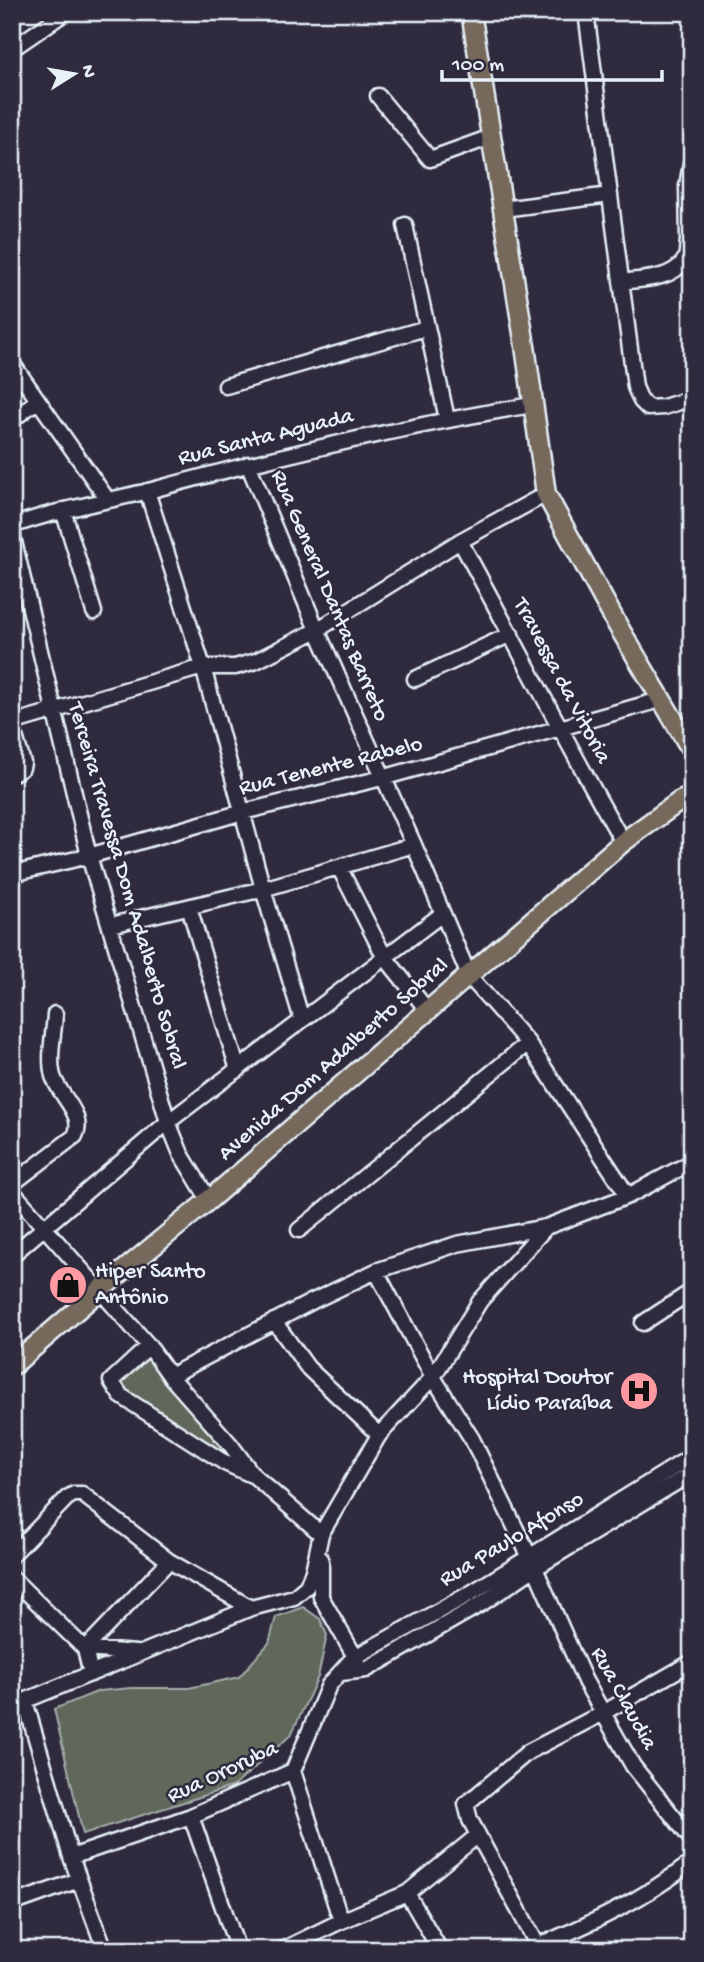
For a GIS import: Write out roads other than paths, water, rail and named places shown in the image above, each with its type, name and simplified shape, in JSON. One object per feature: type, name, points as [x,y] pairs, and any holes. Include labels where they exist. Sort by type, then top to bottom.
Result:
[{"type":"main road","points":[[471,12],[526,345],[546,494],[573,547],[692,751]]},
{"type":"main road","name":"Avenida Dom Adalberto Sobral","points":[[12,1366],[428,1012],[622,842],[680,801],[692,796]]},
{"type":"street","points":[[12,49],[66,12]]},
{"type":"street","points":[[586,12],[635,387],[641,401],[648,408],[664,407],[692,398]]},
{"type":"street","points":[[379,96],[430,159],[491,137]]},
{"type":"street","points":[[621,282],[659,277],[677,269],[686,260],[690,239],[687,186],[692,158]]},
{"type":"street","points":[[503,209],[610,195]]},
{"type":"street","points":[[405,225],[447,419]]},
{"type":"street","points":[[226,386],[426,328]]},
{"type":"street","points":[[12,363],[107,499]]},
{"type":"street","points":[[12,420],[38,400]]},
{"type":"street","name":"Rua Santa Aguada","points":[[12,526],[63,510],[248,464],[447,419],[532,405]]},
{"type":"street","name":"Rua General Dantas Barreto","points":[[248,464],[317,630],[414,845],[469,976],[528,1043],[628,1196]]},
{"type":"street","points":[[147,491],[203,667],[262,889],[302,1020]]},
{"type":"street","points":[[12,774],[22,768],[23,763],[12,724],[203,667],[236,667],[256,661],[317,630],[460,541],[546,494]]},
{"type":"street","points":[[63,510],[94,612]]},
{"type":"street","name":"Terceira Travessa Dom Adalberto Sobral","points":[[12,533],[89,856],[168,1122],[181,1154],[209,1200]]},
{"type":"street","name":"Travessa da Vitoria","points":[[460,541],[559,730],[622,842]]},
{"type":"street","points":[[415,679],[511,634]]},
{"type":"street","name":"Rua Tenente Rabelo","points":[[12,874],[89,856],[243,812],[383,778],[660,700]]},
{"type":"street","points":[[111,925],[262,889],[414,845]]},
{"type":"street","points":[[339,867],[384,956],[428,1012]]},
{"type":"street","points":[[189,907],[238,1070]]},
{"type":"street","points":[[12,1255],[168,1122],[442,914]]},
{"type":"street","points":[[12,1184],[75,1136],[79,1126],[52,1075],[55,1014]]},
{"type":"street","points":[[299,1230],[528,1043]]},
{"type":"street","points":[[170,1376],[376,1271],[457,1244],[546,1227],[628,1196],[692,1161]]},
{"type":"street","points":[[12,1191],[149,1346],[170,1376],[230,1444],[253,1475],[321,1534],[321,1597],[353,1658],[366,1670]]},
{"type":"street","points":[[105,1950],[19,1703],[251,1608],[294,1597],[307,1586],[321,1534],[379,1435],[433,1377],[480,1301],[546,1227]]},
{"type":"street","name":"Rua Claudia","points":[[376,1271],[433,1377],[472,1439],[532,1562],[572,1656],[603,1713],[644,1782],[692,1840]]},
{"type":"street","points":[[643,1323],[692,1292]]},
{"type":"street","points":[[274,1321],[308,1368],[379,1435]]},
{"type":"street","points":[[149,1346],[111,1381],[115,1390],[225,1463],[253,1475]]},
{"type":"street","name":"Rua Paulo Afonso","points":[[353,1658],[583,1532],[638,1498],[692,1456]]},
{"type":"street","name":"Rua Paulo Afonso","points":[[638,1498],[692,1473]]},
{"type":"street","points":[[12,1555],[66,1498],[82,1494],[169,1561],[251,1608]]},
{"type":"street","points":[[85,1649],[169,1561]]},
{"type":"street","name":"Rua Paulo Afonso","points":[[366,1670],[481,1604],[532,1562]]},
{"type":"street","points":[[12,1578],[85,1649],[91,1674]]},
{"type":"street","points":[[85,1649],[141,1653]]},
{"type":"street","name":"Rua Ororuba","points":[[71,1857],[191,1816],[293,1771],[329,1685],[353,1658]]},
{"type":"street","points":[[692,1662],[528,1752],[468,1801],[467,1811],[534,1948],[631,1904],[692,1862]]},
{"type":"street","points":[[341,1673],[366,1670]]},
{"type":"street","points":[[293,1771],[341,1920]]},
{"type":"street","points":[[191,1816],[238,1950]]},
{"type":"street","points":[[282,1950],[341,1920],[407,1893],[478,1835]]},
{"type":"street","points":[[12,1904],[79,1880]]},
{"type":"street","points":[[407,1893],[440,1950]]},
{"type":"place","name":"Hiper Santo Antônio","points":[[68,1285]]},
{"type":"place","name":"Hospital Doutor Lídio Paraíba","points":[[639,1391]]}]
